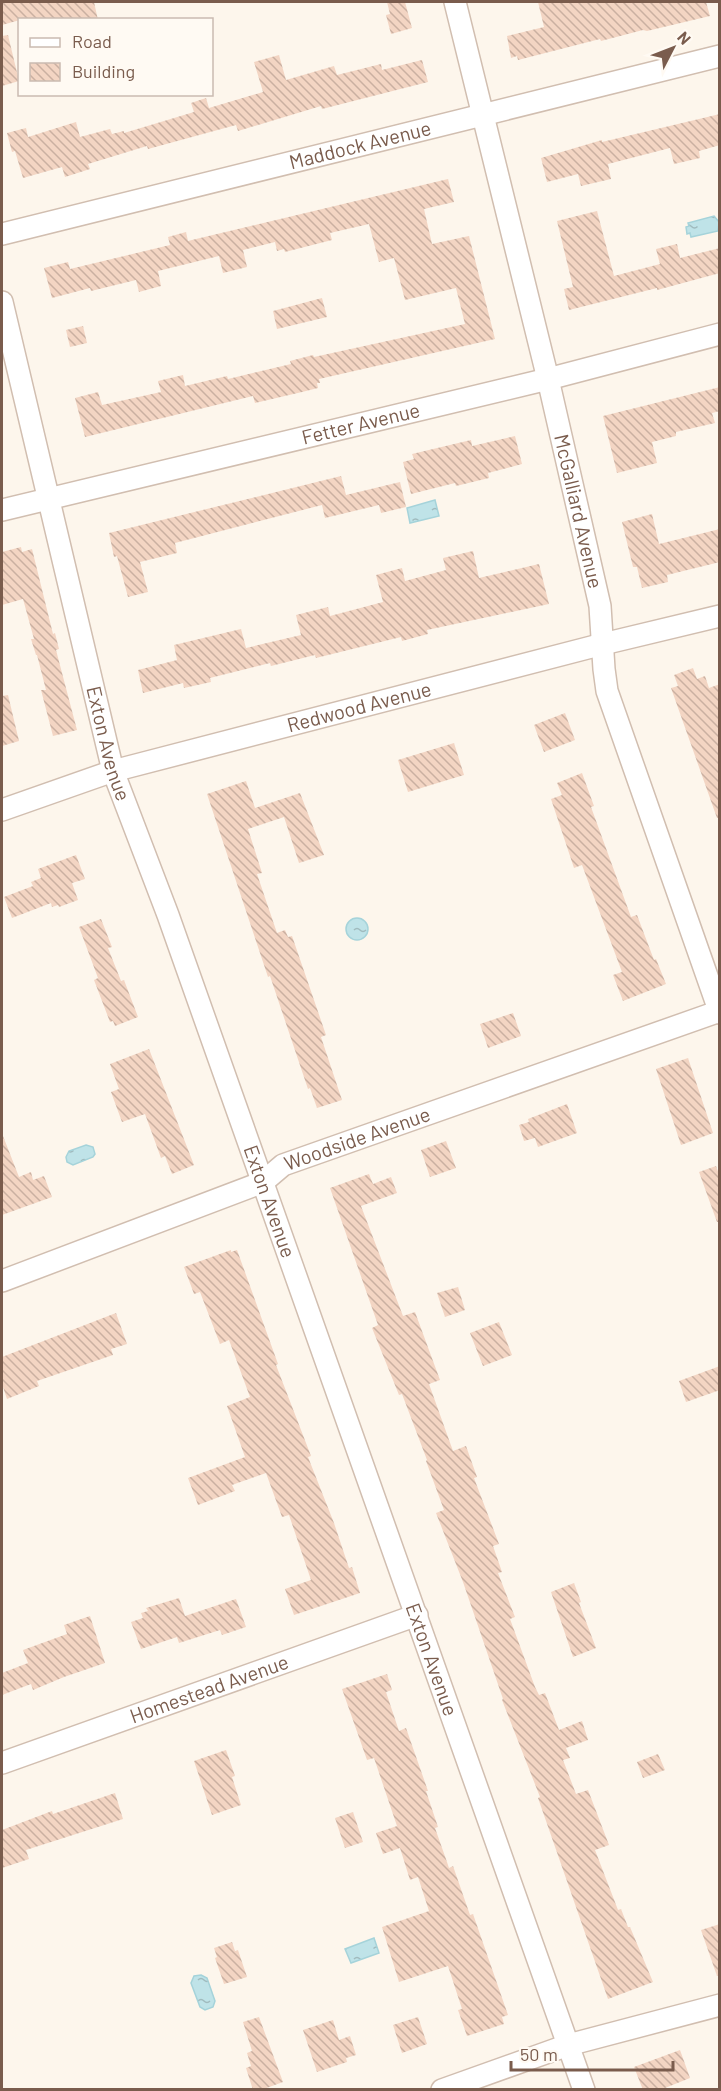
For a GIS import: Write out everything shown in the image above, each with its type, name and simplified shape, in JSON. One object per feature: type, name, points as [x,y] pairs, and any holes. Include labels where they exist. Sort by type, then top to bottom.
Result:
[{"type":"street","name":"McGalliard Avenue","points":[[455,2],[548,379],[600,606],[607,691],[719,1012]]},
{"type":"street","name":"Maddock Avenue","points":[[2,234],[720,56]]},
{"type":"street","name":"Exton Avenue","points":[[2,302],[113,771],[172,926],[584,2090]]},
{"type":"street","name":"Fetter Avenue","points":[[2,510],[548,379],[720,334]]},
{"type":"street","name":"Redwood Avenue","points":[[2,810],[113,771],[603,644],[720,616]]},
{"type":"street","name":"Woodside Avenue","points":[[2,1281],[263,1182],[283,1165],[719,1012]]},
{"type":"street","name":"Homestead Avenue","points":[[2,1763],[417,1615]]},
{"type":"street","points":[[442,2090],[568,2045],[720,2006]]},
{"type":"water","points":[[714,216],[719,222],[718,231],[691,237],[690,233],[687,234],[688,223]]},
{"type":"water","points":[[435,500],[439,516],[410,523],[407,508]]},
{"type":"water","points":[[353,918],[361,918],[368,925],[368,933],[361,940],[353,940],[346,933],[346,925]]},
{"type":"water","points":[[86,1145],[93,1147],[95,1154],[93,1157],[73,1165],[67,1162],[66,1157],[69,1151]]},
{"type":"water","points":[[374,1938],[379,1953],[351,1963],[345,1949]]},
{"type":"water","points":[[201,1975],[207,1978],[215,2001],[213,2007],[205,2010],[200,2007],[191,1983],[194,1976]]},
{"type":"building","points":[[2,2],[94,2],[98,18],[18,18],[18,21],[2,25]]},
{"type":"building","points":[[387,2],[405,2],[412,28],[391,34],[386,15],[390,14]]},
{"type":"building","points":[[538,2],[706,2],[710,16],[601,41],[600,39],[518,60],[517,56],[511,58],[507,36],[544,27]]},
{"type":"building","points":[[8,35],[18,81],[2,86],[2,36]]},
{"type":"building","points":[[279,55],[286,80],[334,66],[337,75],[381,64],[382,70],[422,60],[428,82],[322,109],[321,106],[238,131],[236,125],[148,149],[147,146],[88,164],[90,169],[65,177],[62,167],[23,178],[15,151],[12,152],[7,133],[26,128],[28,137],[76,122],[80,137],[110,129],[112,134],[124,131],[124,133],[194,112],[191,103],[206,98],[209,108],[263,92],[254,62]]},
{"type":"building","points":[[720,114],[720,145],[699,151],[700,158],[674,164],[670,148],[608,164],[611,179],[581,186],[578,174],[547,182],[541,158],[602,140],[602,142]]},
{"type":"building","points":[[448,179],[454,202],[424,209],[432,244],[469,236],[495,339],[319,379],[318,388],[302,392],[255,403],[253,396],[85,437],[75,398],[98,392],[102,405],[161,392],[158,381],[183,375],[185,386],[227,376],[228,379],[291,364],[290,361],[313,355],[314,357],[465,324],[456,288],[405,300],[394,258],[379,262],[369,224],[330,233],[332,240],[285,252],[284,249],[277,251],[275,242],[243,250],[247,267],[223,273],[219,256],[158,271],[161,286],[139,292],[136,280],[91,291],[90,288],[52,298],[44,268],[68,262],[70,269],[170,245],[168,237],[186,232],[188,241]]},
{"type":"building","points":[[597,211],[614,276],[660,264],[656,249],[677,244],[680,258],[720,248],[720,273],[569,310],[564,289],[573,287],[557,221]]},
{"type":"building","points":[[322,298],[327,317],[277,329],[273,311]]},
{"type":"building","points":[[83,326],[87,343],[70,347],[66,330]]},
{"type":"building","points":[[720,387],[720,411],[712,413],[715,423],[676,432],[676,436],[652,442],[657,463],[617,473],[603,416]]},
{"type":"building","points":[[515,436],[522,464],[488,473],[489,478],[456,486],[455,483],[411,494],[403,462],[414,459],[412,454],[471,440],[472,446]]},
{"type":"building","points":[[341,476],[346,495],[400,482],[406,507],[381,513],[379,505],[325,518],[322,505],[175,543],[177,553],[140,562],[148,592],[128,597],[117,556],[114,557],[109,533]]},
{"type":"building","points":[[652,514],[659,544],[720,529],[720,562],[667,575],[668,582],[642,588],[637,567],[633,567],[622,522]]},
{"type":"building","points":[[21,547],[22,552],[32,549],[53,634],[55,633],[59,649],[56,650],[77,730],[53,736],[41,690],[46,690],[31,639],[34,639],[23,599],[2,605],[2,552]]},
{"type":"building","points":[[473,551],[479,578],[539,564],[549,604],[427,630],[428,634],[402,641],[401,637],[316,658],[315,655],[271,666],[270,663],[210,678],[211,682],[184,688],[183,683],[143,693],[138,670],[177,660],[174,645],[241,629],[246,648],[301,635],[296,615],[328,607],[330,616],[383,602],[376,575],[402,568],[405,581],[446,570],[443,558]]},
{"type":"building","points":[[693,668],[697,679],[705,676],[709,688],[720,684],[720,818],[717,818],[671,688],[678,686],[674,675]]},
{"type":"building","points":[[8,695],[19,741],[2,746],[2,696]]},
{"type":"building","points":[[565,713],[575,740],[544,752],[534,725]]},
{"type":"building","points":[[454,743],[464,775],[408,792],[398,760]]},
{"type":"building","points":[[582,773],[594,806],[591,807],[631,917],[637,915],[666,984],[623,1001],[613,975],[622,972],[582,865],[574,868],[551,799],[562,795],[557,783]]},
{"type":"building","points":[[246,781],[255,808],[300,793],[324,855],[299,863],[284,817],[248,829],[262,873],[257,874],[277,933],[285,930],[288,937],[292,936],[326,1035],[321,1037],[342,1100],[317,1108],[310,1088],[308,1089],[270,976],[268,977],[207,794]]},
{"type":"building","points":[[76,855],[85,879],[72,883],[78,900],[59,907],[58,905],[52,907],[51,903],[12,918],[4,897],[33,886],[31,882],[41,878],[38,869]]},
{"type":"building","points":[[101,919],[112,947],[108,948],[121,981],[124,980],[138,1017],[115,1026],[113,1021],[110,1022],[94,980],[98,978],[79,927]]},
{"type":"building","points":[[513,1013],[521,1036],[488,1048],[480,1024]]},
{"type":"building","points":[[149,1049],[194,1165],[172,1174],[165,1156],[161,1158],[145,1114],[122,1122],[111,1092],[119,1089],[110,1064]]},
{"type":"building","points":[[688,1058],[713,1133],[681,1145],[656,1069]]},
{"type":"building","points":[[567,1104],[577,1133],[538,1147],[535,1138],[524,1141],[519,1125],[529,1122],[528,1119]]},
{"type":"building","points":[[2,1136],[19,1177],[31,1172],[33,1180],[44,1176],[52,1197],[2,1215]]},
{"type":"building","points":[[446,1141],[456,1168],[430,1177],[421,1150]]},
{"type":"building","points":[[716,1166],[720,1177],[720,1222],[717,1222],[699,1172]]},
{"type":"building","points":[[369,1174],[373,1184],[391,1177],[397,1193],[361,1206],[403,1316],[415,1312],[440,1380],[429,1384],[453,1451],[466,1446],[477,1477],[474,1478],[499,1544],[493,1546],[502,1572],[498,1573],[515,1617],[510,1619],[535,1687],[539,1695],[545,1693],[559,1730],[582,1721],[588,1740],[566,1748],[570,1758],[563,1760],[576,1794],[588,1790],[609,1845],[595,1850],[618,1910],[621,1909],[630,1927],[653,1982],[608,1999],[538,1798],[540,1797],[502,1700],[463,1582],[436,1513],[444,1510],[427,1460],[402,1394],[399,1395],[372,1328],[378,1325],[330,1188]]},
{"type":"building","points":[[231,1250],[231,1252],[237,1250],[278,1364],[276,1365],[311,1456],[308,1457],[349,1568],[352,1567],[360,1593],[294,1615],[285,1589],[311,1580],[289,1515],[282,1517],[266,1473],[232,1485],[235,1491],[198,1505],[188,1478],[245,1457],[227,1406],[250,1397],[229,1340],[220,1344],[200,1292],[194,1294],[184,1267]]},
{"type":"building","points":[[458,1287],[465,1310],[445,1317],[437,1293]]},
{"type":"building","points":[[116,1313],[127,1344],[111,1349],[113,1355],[37,1381],[39,1386],[7,1399],[2,1384],[2,1357]]},
{"type":"building","points":[[499,1322],[512,1355],[483,1366],[470,1333]]},
{"type":"building","points":[[720,1366],[720,1390],[686,1402],[679,1381]]},
{"type":"building","points":[[574,1583],[596,1648],[573,1657],[551,1592]]},
{"type":"building","points":[[179,1598],[185,1616],[236,1599],[246,1627],[222,1635],[220,1630],[179,1643],[177,1637],[141,1649],[131,1622],[143,1618],[141,1613],[148,1611],[146,1608]]},
{"type":"building","points":[[90,1616],[105,1663],[33,1690],[31,1684],[2,1695],[2,1673],[28,1663],[23,1650],[67,1634],[64,1625]]},
{"type":"building","points":[[387,1674],[392,1690],[386,1692],[399,1731],[406,1728],[428,1791],[426,1791],[438,1827],[435,1828],[449,1868],[453,1866],[470,1915],[473,1914],[508,2015],[502,2017],[504,2024],[467,2036],[458,2010],[462,2009],[448,1966],[399,1982],[382,1927],[429,1911],[418,1877],[410,1880],[400,1848],[383,1854],[376,1833],[397,1826],[374,1758],[367,1760],[342,1689]]},
{"type":"building","points":[[226,1750],[235,1776],[232,1777],[241,1805],[212,1815],[194,1761]]},
{"type":"building","points":[[658,1754],[665,1770],[643,1778],[637,1762]]},
{"type":"building","points":[[115,1793],[123,1819],[26,1850],[29,1859],[2,1868],[2,1830],[52,1811],[53,1814]]},
{"type":"building","points":[[353,1812],[363,1842],[345,1848],[335,1818]]},
{"type":"building","points":[[720,1924],[720,1976],[717,1976],[701,1930]]},
{"type":"building","points":[[232,1942],[235,1951],[238,1950],[247,1977],[224,1984],[214,1948]]},
{"type":"building","points":[[259,2017],[283,2082],[261,2090],[253,2090],[246,2068],[251,2066],[247,2053],[252,2051],[243,2022]]},
{"type":"building","points":[[418,2017],[427,2044],[402,2053],[393,2025]]},
{"type":"building","points":[[333,2020],[339,2040],[350,2036],[356,2055],[346,2058],[347,2062],[317,2072],[303,2030]]},
{"type":"building","points":[[680,2050],[690,2078],[660,2090],[643,2090],[634,2067]]}]
